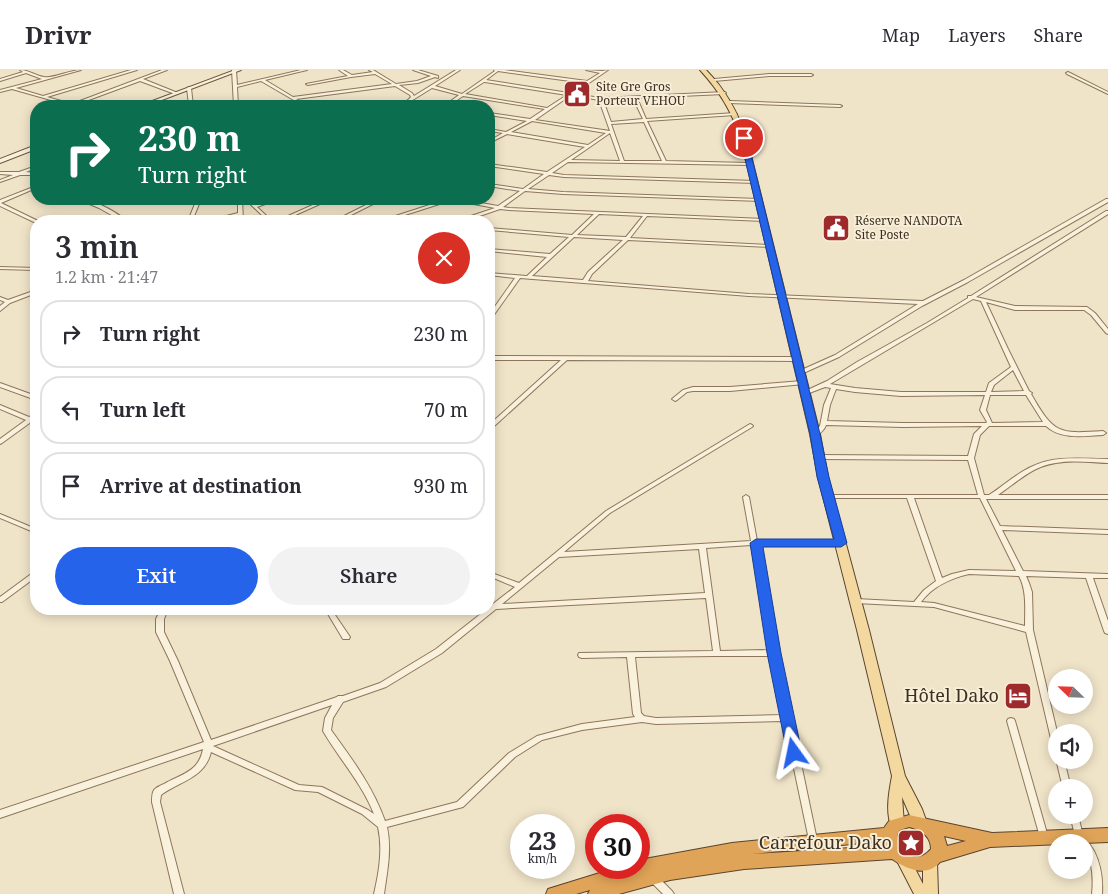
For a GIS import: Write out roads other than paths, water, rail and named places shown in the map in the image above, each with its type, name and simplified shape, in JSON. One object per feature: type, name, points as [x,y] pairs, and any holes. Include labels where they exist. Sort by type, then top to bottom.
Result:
[{"type":"highway","points":[[650,864],[685,856],[893,829],[909,821],[990,840]]},
{"type":"highway","points":[[922,825],[933,832],[938,840],[940,849],[933,859]]},
{"type":"highway","points":[[893,829],[889,842],[899,855]]},
{"type":"highway","points":[[1093,838],[1108,835]]},
{"type":"highway","points":[[596,894],[652,877],[689,869],[760,859],[829,853],[899,855],[916,863],[990,840],[1048,837]]},
{"type":"highway","points":[[554,894],[600,879]]},
{"type":"main road","points":[[703,70],[714,80],[730,102],[744,138],[769,246],[783,296],[828,496],[856,601],[898,776],[922,825]]},
{"type":"main road","points":[[893,829],[898,776]]},
{"type":"main road","points":[[899,855],[921,894]]},
{"type":"main road","points":[[931,894],[933,859]]},
{"type":"street","points":[[0,91],[79,70]]},
{"type":"street","points":[[43,96],[135,70]]},
{"type":"street","points":[[85,100],[165,70]]},
{"type":"street","points":[[235,86],[305,70]]},
{"type":"street","points":[[341,70],[350,76]]},
{"type":"street","points":[[414,70],[446,79]]},
{"type":"street","points":[[412,100],[458,70]]},
{"type":"street","points":[[455,100],[497,70],[587,82]]},
{"type":"street","points":[[588,70],[604,71]]},
{"type":"street","points":[[0,80],[23,71],[45,79]]},
{"type":"street","points":[[158,100],[236,71],[236,100]]},
{"type":"street","points":[[308,84],[374,71],[411,94],[413,97],[411,100]]},
{"type":"street","points":[[495,139],[550,109],[604,71]]},
{"type":"street","points":[[1068,73],[1108,92]]},
{"type":"street","points":[[714,80],[811,75]]},
{"type":"street","points":[[294,98],[424,81],[436,76]]},
{"type":"street","points":[[139,79],[176,93]]},
{"type":"street","points":[[262,80],[297,100]]},
{"type":"street","points":[[484,80],[601,99],[724,93]]},
{"type":"street","points":[[433,87],[463,95],[494,100]]},
{"type":"street","points":[[12,88],[56,100]]},
{"type":"street","points":[[189,88],[190,100]]},
{"type":"street","points":[[635,98],[664,162]]},
{"type":"street","points":[[601,99],[610,132],[622,161]]},
{"type":"street","points":[[495,100],[550,109]]},
{"type":"street","points":[[730,102],[840,106]]},
{"type":"street","points":[[609,123],[735,114]]},
{"type":"street","points":[[495,115],[610,132]]},
{"type":"street","points":[[495,131],[588,146]]},
{"type":"street","points":[[478,215],[498,208],[610,132]]},
{"type":"street","points":[[0,161],[30,149]]},
{"type":"street","points":[[566,161],[749,164]]},
{"type":"street","points":[[495,166],[547,174],[755,182]]},
{"type":"street","points":[[0,181],[30,169]]},
{"type":"street","points":[[0,173],[30,174]]},
{"type":"street","points":[[495,186],[524,190],[759,200]]},
{"type":"street","points":[[0,203],[30,190]]},
{"type":"street","points":[[799,373],[837,356],[924,303],[1108,200]]},
{"type":"street","points":[[0,203],[30,219]]},
{"type":"street","points":[[96,205],[115,215]]},
{"type":"street","points":[[237,215],[241,214],[240,205]]},
{"type":"street","points":[[293,215],[315,205]]},
{"type":"street","points":[[348,215],[369,205]]},
{"type":"street","points":[[401,215],[433,205]]},
{"type":"street","points":[[483,205],[498,208],[764,220]]},
{"type":"street","points":[[255,206],[264,215]]},
{"type":"street","points":[[804,393],[825,385],[1108,212]]},
{"type":"street","points":[[528,277],[598,213]]},
{"type":"street","points":[[585,282],[590,273],[627,238],[646,215]]},
{"type":"street","points":[[495,230],[572,236],[769,246]]},
{"type":"street","points":[[495,251],[551,256]]},
{"type":"street","points":[[0,268],[30,269]]},
{"type":"street","points":[[495,274],[783,296],[924,303]]},
{"type":"street","points":[[495,309],[518,276]]},
{"type":"street","points":[[0,309],[8,302],[30,293]]},
{"type":"street","points":[[970,297],[1015,308],[1086,308],[1108,332]]},
{"type":"street","points":[[0,298],[8,302]]},
{"type":"street","points":[[983,301],[1014,367],[1046,424]]},
{"type":"street","points":[[495,358],[796,359]]},
{"type":"street","points":[[495,423],[566,358]]},
{"type":"street","points":[[1014,367],[994,381],[983,410],[990,422],[976,434],[971,458],[999,528],[1020,574],[1026,582],[1029,630],[1051,724]]},
{"type":"street","points":[[675,399],[686,391],[693,389],[730,389],[802,383]]},
{"type":"street","points":[[0,385],[30,396]]},
{"type":"street","points":[[825,385],[901,394],[1029,393]]},
{"type":"street","points":[[815,434],[822,430],[827,405],[834,387]]},
{"type":"street","points":[[0,407],[30,420]]},
{"type":"street","points":[[0,442],[30,423]]},
{"type":"street","points":[[824,423],[1046,424],[1060,432],[1103,433]]},
{"type":"street","points":[[495,606],[608,512],[750,426]]},
{"type":"street","points":[[819,457],[971,458]]},
{"type":"street","points":[[986,497],[1008,486],[1025,473],[1059,460],[1108,461]]},
{"type":"street","points":[[828,496],[1108,497]]},
{"type":"street","points":[[746,497],[756,543],[774,653],[813,840]]},
{"type":"street","points":[[910,497],[940,582]]},
{"type":"street","points":[[0,516],[30,528]]},
{"type":"street","points":[[999,528],[1108,532]]},
{"type":"street","points":[[556,555],[756,543],[841,543]]},
{"type":"street","points":[[702,546],[717,654]]},
{"type":"street","points":[[917,603],[920,598],[940,582],[958,574],[969,572],[1108,576]]},
{"type":"street","points":[[495,576],[520,586]]},
{"type":"street","points":[[1090,576],[1108,630]]},
{"type":"street","points":[[0,600],[30,578]]},
{"type":"street","points":[[495,607],[709,594]]},
{"type":"street","points":[[856,601],[917,603],[946,607],[1029,630]]},
{"type":"street","points":[[162,615],[160,632],[174,661],[208,745],[204,764],[192,775],[157,793],[156,802],[179,894]]},
{"type":"street","points":[[332,615],[346,637]]},
{"type":"street","points":[[0,814],[383,685],[439,651],[484,615]]},
{"type":"street","points":[[582,655],[774,653]]},
{"type":"street","points":[[631,655],[637,714],[642,719]]},
{"type":"street","points":[[341,698],[331,710],[326,724],[327,732],[365,788],[382,824],[385,845],[384,866],[379,894]]},
{"type":"street","points":[[208,745],[298,788],[319,790],[365,812],[382,824],[460,805],[512,755],[540,738],[582,727],[642,719],[656,721],[787,718]]},
{"type":"street","points":[[1011,721],[1044,837]]},
{"type":"street","points":[[1093,860],[1099,879],[1097,894]]},
{"type":"street","points":[[652,877],[669,894]]},
{"type":"place","name":"Site Gre Gros Porteur VEHOU","points":[[577,94]]},
{"type":"place","name":"Réserve NANDOTA Site Poste","points":[[836,228]]},
{"type":"place","name":"Hôtel Dako","points":[[1018,696]]},
{"type":"place","name":"Carrefour Dako","points":[[911,843]]}]
